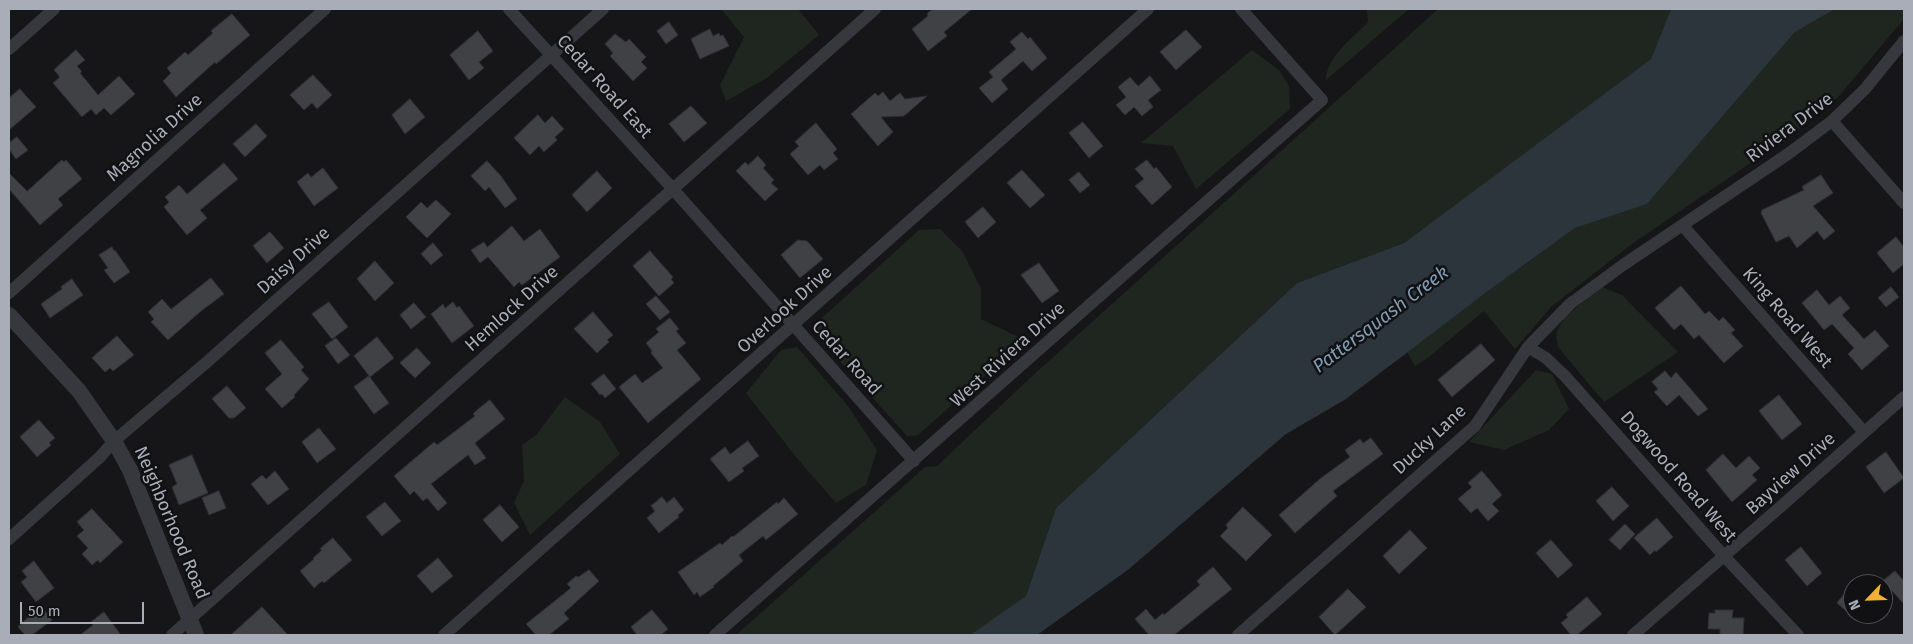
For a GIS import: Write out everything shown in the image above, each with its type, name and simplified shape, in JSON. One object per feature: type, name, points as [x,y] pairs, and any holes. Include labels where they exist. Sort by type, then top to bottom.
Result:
[{"type":"street","points":[[9,49],[54,9]]},
{"type":"street","name":"Magnolia Drive","points":[[9,293],[325,9]]},
{"type":"street","name":"Cedar Road East","points":[[509,9],[672,188]]},
{"type":"street","name":"Daisy Drive","points":[[9,539],[100,458],[114,441],[207,362],[603,9]]},
{"type":"street","name":"Hemlock Drive","points":[[172,635],[875,9]]},
{"type":"street","name":"Overlook Drive","points":[[444,635],[794,326],[1148,9]]},
{"type":"street","name":"West Riviera Drive","points":[[715,635],[1322,100],[1241,9]]},
{"type":"street","name":"Riviera Drive","points":[[1683,226],[1788,154],[1832,121],[1865,89],[1904,41]]},
{"type":"street","points":[[1832,121],[1904,203]]},
{"type":"street","name":"Cedar Road","points":[[672,188],[914,461]]},
{"type":"street","name":"Ducky Lane","points":[[1238,635],[1474,426],[1528,347],[1570,304],[1622,265],[1683,226]]},
{"type":"street","name":"King Road West","points":[[1683,226],[1864,432]]},
{"type":"street","name":"Neighborhood Road","points":[[9,315],[79,392],[114,441],[130,470],[196,635]]},
{"type":"street","name":"Dogwood Road West","points":[[1528,347],[1546,358],[1565,376],[1724,556],[1798,635]]},
{"type":"street","name":"Bayview Drive","points":[[1633,635],[1904,397]]},
{"type":"shaded area","points":[[721,9],[798,9],[819,35],[767,78],[726,101],[720,85],[744,37]]},
{"type":"shaded area","points":[[1367,9],[1409,9],[1326,80],[1330,63],[1335,56],[1368,22]]},
{"type":"shaded area","points":[[1438,9],[1671,9],[1651,59],[1404,243],[1297,283],[1056,508],[1026,596],[970,635],[736,635],[925,467],[937,466],[1029,379]]},
{"type":"shaded area","points":[[1835,9],[1904,9],[1904,19],[1838,97],[1793,134],[1632,244],[1551,307],[1515,349],[1484,311],[1429,357],[1415,366],[1407,352],[1575,228],[1647,204],[1795,32]]},
{"type":"shaded area","points":[[1252,50],[1279,70],[1289,86],[1290,109],[1196,189],[1173,146],[1141,143]]},
{"type":"shaded area","points":[[940,229],[963,252],[981,289],[981,319],[1025,340],[918,435],[907,436],[819,338],[814,330],[823,317],[919,230]]},
{"type":"shaded area","points":[[1602,287],[1622,295],[1678,352],[1604,402],[1558,347],[1556,333],[1565,317]]},
{"type":"shaded area","points":[[797,347],[848,406],[877,450],[866,485],[836,503],[796,457],[746,393],[781,350]]},
{"type":"shaded area","points":[[1536,370],[1552,374],[1569,409],[1549,430],[1504,450],[1469,442]]},
{"type":"shaded area","points":[[565,397],[600,422],[620,454],[530,535],[514,503],[524,481],[522,445],[536,435]]},
{"type":"water","name":"Pattersquash Creek","points":[[1671,9],[1835,9],[1795,32],[1647,204],[1575,228],[1488,291],[1346,399],[1286,434],[1129,569],[1037,635],[970,635],[1026,596],[1056,508],[1297,283],[1404,243],[1651,59]]},
{"type":"building","points":[[933,9],[972,9],[944,32],[947,36],[928,51],[912,29],[928,16],[927,14]]},
{"type":"building","points":[[232,14],[250,35],[216,64],[215,62],[176,97],[163,81],[171,73],[167,68],[185,52],[188,55],[213,33],[211,31]]},
{"type":"building","points":[[669,22],[678,35],[666,44],[657,31]]},
{"type":"building","points":[[710,29],[713,36],[719,33],[720,36],[723,35],[729,46],[700,59],[691,39]]},
{"type":"building","points":[[1186,30],[1202,47],[1176,70],[1160,52]]},
{"type":"building","points":[[478,31],[493,51],[479,62],[484,68],[469,80],[450,55]]},
{"type":"building","points":[[1022,32],[1028,39],[1030,37],[1047,58],[1032,71],[1023,61],[1001,80],[1008,89],[992,103],[979,88],[993,77],[989,72],[1016,49],[1010,42]]},
{"type":"building","points":[[615,34],[626,42],[629,39],[646,57],[641,62],[647,68],[633,81],[610,56],[613,53],[605,44]]},
{"type":"building","points":[[76,50],[85,60],[77,66],[82,72],[80,73],[98,95],[119,76],[135,94],[111,115],[104,108],[96,115],[91,109],[82,117],[53,83],[60,77],[54,70]]},
{"type":"building","points":[[313,75],[332,95],[317,109],[312,103],[304,110],[290,95]]},
{"type":"building","points":[[1150,76],[1161,90],[1148,100],[1153,107],[1142,116],[1134,107],[1125,115],[1116,105],[1126,97],[1118,87],[1130,77],[1138,86]]},
{"type":"building","points":[[20,89],[36,107],[9,130],[9,98]]},
{"type":"building","points":[[883,92],[890,101],[900,93],[905,99],[927,96],[904,116],[881,117],[893,132],[878,146],[851,114],[875,93],[878,96]]},
{"type":"building","points":[[410,99],[425,117],[405,134],[392,115]]},
{"type":"building","points":[[691,106],[707,123],[684,142],[669,124]]},
{"type":"building","points":[[538,115],[545,123],[552,116],[564,129],[555,137],[557,140],[544,152],[539,146],[530,155],[514,138]]},
{"type":"building","points":[[1083,122],[1103,146],[1089,158],[1069,133]]},
{"type":"building","points":[[816,123],[837,149],[833,153],[838,159],[824,170],[820,165],[808,175],[790,154],[799,146],[795,142]]},
{"type":"building","points":[[256,124],[267,136],[245,157],[233,144]]},
{"type":"building","points":[[17,137],[28,150],[16,159],[9,149],[9,143]]},
{"type":"building","points":[[758,156],[766,165],[763,168],[774,180],[771,183],[778,189],[765,201],[736,171],[745,162],[748,165]]},
{"type":"building","points":[[62,160],[64,162],[66,160],[82,179],[58,199],[63,205],[40,225],[9,189],[9,173],[27,191]]},
{"type":"building","points":[[1147,160],[1154,169],[1156,167],[1172,187],[1152,205],[1135,186],[1144,179],[1135,169]]},
{"type":"building","points":[[487,161],[501,176],[517,199],[505,208],[489,187],[485,191],[471,176]]},
{"type":"building","points":[[224,163],[238,179],[200,210],[207,218],[187,235],[164,207],[169,202],[165,197],[179,185],[187,194]]},
{"type":"building","points":[[323,168],[338,188],[314,206],[297,182],[308,173],[311,177]]},
{"type":"building","points":[[1022,170],[1045,195],[1030,208],[1007,183]]},
{"type":"building","points":[[597,171],[612,188],[587,212],[572,195]]},
{"type":"building","points":[[1079,172],[1090,185],[1080,193],[1069,180]]},
{"type":"building","points":[[1821,175],[1833,193],[1813,206],[1835,231],[1824,240],[1817,231],[1797,248],[1789,236],[1776,242],[1761,213],[1762,210],[1804,190],[1802,187]]},
{"type":"building","points":[[436,200],[451,214],[427,238],[406,217],[421,202],[427,208]]},
{"type":"building","points":[[983,207],[996,222],[978,238],[965,222]]},
{"type":"building","points":[[512,226],[524,241],[540,229],[560,257],[522,285],[519,282],[514,287],[488,257],[480,263],[471,250],[484,242],[487,247]]},
{"type":"building","points":[[270,232],[284,248],[267,263],[253,246]]},
{"type":"building","points":[[1896,237],[1904,247],[1904,264],[1893,273],[1877,253]]},
{"type":"building","points":[[798,240],[807,241],[823,259],[800,278],[781,255]]},
{"type":"building","points":[[433,243],[443,255],[431,265],[421,254]]},
{"type":"building","points":[[112,247],[130,272],[114,283],[104,270],[108,268],[99,255]]},
{"type":"building","points":[[650,251],[673,277],[671,279],[674,283],[659,296],[633,266]]},
{"type":"building","points":[[375,261],[394,283],[375,301],[357,279]]},
{"type":"building","points":[[1039,263],[1059,291],[1042,303],[1021,275]]},
{"type":"building","points":[[211,278],[224,294],[168,340],[151,322],[154,319],[148,312],[162,299],[171,309]]},
{"type":"building","points":[[72,279],[83,295],[50,318],[41,304],[62,289],[61,287]]},
{"type":"building","points":[[1681,286],[1705,314],[1709,311],[1719,321],[1723,317],[1735,330],[1731,333],[1743,346],[1724,363],[1699,335],[1694,339],[1681,324],[1674,330],[1655,308]]},
{"type":"building","points":[[1891,287],[1899,297],[1886,307],[1878,298]]},
{"type":"building","points":[[1817,290],[1829,305],[1840,296],[1850,308],[1842,315],[1864,339],[1875,330],[1889,346],[1862,370],[1848,354],[1854,348],[1832,324],[1824,330],[1802,303]]},
{"type":"building","points":[[656,296],[670,312],[660,320],[646,304]]},
{"type":"building","points":[[329,302],[348,327],[332,339],[312,314]]},
{"type":"building","points":[[453,302],[457,308],[459,306],[474,326],[452,343],[431,314],[443,304],[445,308]]},
{"type":"building","points":[[414,303],[426,317],[411,329],[400,315]]},
{"type":"building","points":[[593,312],[613,335],[607,340],[609,342],[597,353],[574,329]]},
{"type":"building","points":[[670,318],[679,329],[676,331],[686,343],[677,350],[701,379],[648,423],[619,387],[635,374],[642,383],[663,368],[646,343],[659,332],[656,329]]},
{"type":"building","points":[[117,336],[134,355],[113,371],[110,368],[105,372],[92,358]]},
{"type":"building","points":[[377,337],[394,358],[370,377],[354,356]]},
{"type":"building","points":[[336,338],[350,355],[338,364],[325,346]]},
{"type":"building","points":[[281,340],[304,367],[301,370],[309,379],[294,395],[295,397],[282,408],[265,389],[282,374],[265,353]]},
{"type":"building","points":[[1481,344],[1495,360],[1452,397],[1438,380]]},
{"type":"building","points":[[417,348],[431,363],[415,378],[400,363]]},
{"type":"building","points":[[1665,371],[1671,378],[1676,372],[1708,409],[1698,416],[1679,395],[1667,406],[1654,392],[1658,389],[1652,382]]},
{"type":"building","points":[[604,374],[616,389],[605,398],[591,384]]},
{"type":"building","points":[[369,376],[389,403],[374,414],[354,387]]},
{"type":"building","points":[[227,386],[246,408],[234,418],[229,418],[212,399]]},
{"type":"building","points":[[1779,395],[1802,424],[1782,440],[1759,411]]},
{"type":"building","points":[[490,400],[505,419],[475,443],[486,458],[475,465],[468,455],[431,484],[447,503],[438,511],[427,498],[423,501],[414,491],[410,495],[394,476],[434,442],[437,445],[475,416],[473,414]]},
{"type":"building","points":[[39,420],[55,438],[49,443],[51,445],[37,457],[20,437]]},
{"type":"building","points":[[319,428],[336,449],[317,463],[302,442]]},
{"type":"building","points":[[1371,438],[1383,454],[1333,491],[1337,496],[1295,533],[1279,515],[1321,478],[1350,457],[1345,450],[1360,439],[1363,443]]},
{"type":"building","points":[[748,441],[759,456],[742,468],[744,471],[729,482],[710,459],[725,447],[730,454]]},
{"type":"building","points":[[1886,452],[1904,478],[1884,493],[1866,467]]},
{"type":"building","points":[[1723,454],[1736,468],[1749,456],[1760,468],[1752,475],[1757,480],[1732,502],[1706,470]]},
{"type":"building","points":[[192,455],[208,493],[179,505],[172,487],[177,484],[169,465]]},
{"type":"building","points":[[275,471],[289,489],[268,505],[251,484],[262,475],[266,479]]},
{"type":"building","points":[[1482,471],[1502,495],[1492,504],[1499,511],[1488,521],[1477,508],[1471,513],[1458,499],[1472,487],[1468,483]]},
{"type":"building","points":[[1612,487],[1629,506],[1613,521],[1596,501]]},
{"type":"building","points":[[219,491],[226,508],[209,515],[202,498]]},
{"type":"building","points":[[662,497],[667,503],[674,497],[684,510],[678,515],[679,517],[659,533],[647,518],[655,511],[651,506]]},
{"type":"building","points":[[784,498],[798,514],[766,540],[763,536],[739,555],[743,561],[714,587],[700,597],[697,592],[694,595],[678,572],[720,543],[722,545]]},
{"type":"building","points":[[385,502],[401,521],[382,536],[366,517]]},
{"type":"building","points":[[500,505],[519,527],[502,542],[483,520]]},
{"type":"building","points":[[1243,507],[1272,535],[1246,561],[1220,536],[1228,528],[1226,525]]},
{"type":"building","points":[[92,509],[123,542],[100,563],[98,560],[92,565],[82,554],[88,548],[77,536],[84,530],[77,522]]},
{"type":"building","points":[[1657,518],[1673,537],[1650,555],[1634,538]]},
{"type":"building","points":[[1625,524],[1635,534],[1620,550],[1609,540]]},
{"type":"building","points":[[1410,530],[1427,548],[1399,574],[1383,556]]},
{"type":"building","points":[[333,538],[352,560],[324,583],[322,581],[314,588],[300,571]]},
{"type":"building","points":[[1551,540],[1573,565],[1558,578],[1536,553]]},
{"type":"building","points":[[1801,547],[1822,573],[1807,586],[1785,560]]},
{"type":"building","points":[[438,558],[453,576],[432,593],[417,576]]},
{"type":"building","points":[[34,561],[54,588],[36,602],[21,582],[27,577],[22,571]]},
{"type":"building","points":[[1213,567],[1232,589],[1174,635],[1149,635],[1135,619],[1146,609],[1155,620],[1163,613],[1164,615],[1200,585],[1197,581]]},
{"type":"building","points":[[589,570],[599,581],[564,613],[569,619],[549,635],[536,635],[526,624],[571,588],[567,584],[576,576],[578,577]]},
{"type":"building","points":[[1895,571],[1904,581],[1904,604],[1893,592],[1893,574],[1891,574]]},
{"type":"building","points":[[1348,589],[1366,607],[1335,635],[1319,617]]},
{"type":"building","points":[[1843,596],[1843,608],[1837,603]]},
{"type":"building","points":[[1587,597],[1602,614],[1577,635],[1571,635],[1561,623],[1568,617],[1566,615]]},
{"type":"building","points":[[41,606],[52,620],[32,635],[25,635],[18,627]]},
{"type":"building","points":[[262,607],[288,635],[231,635]]},
{"type":"building","points":[[652,610],[668,629],[661,635],[637,635],[631,627]]},
{"type":"building","points":[[1715,610],[1733,610],[1732,618],[1744,618],[1743,635],[1720,635],[1720,629],[1708,629],[1709,613],[1715,613]]},
{"type":"building","points":[[104,612],[121,635],[80,635],[93,625],[91,622]]}]
